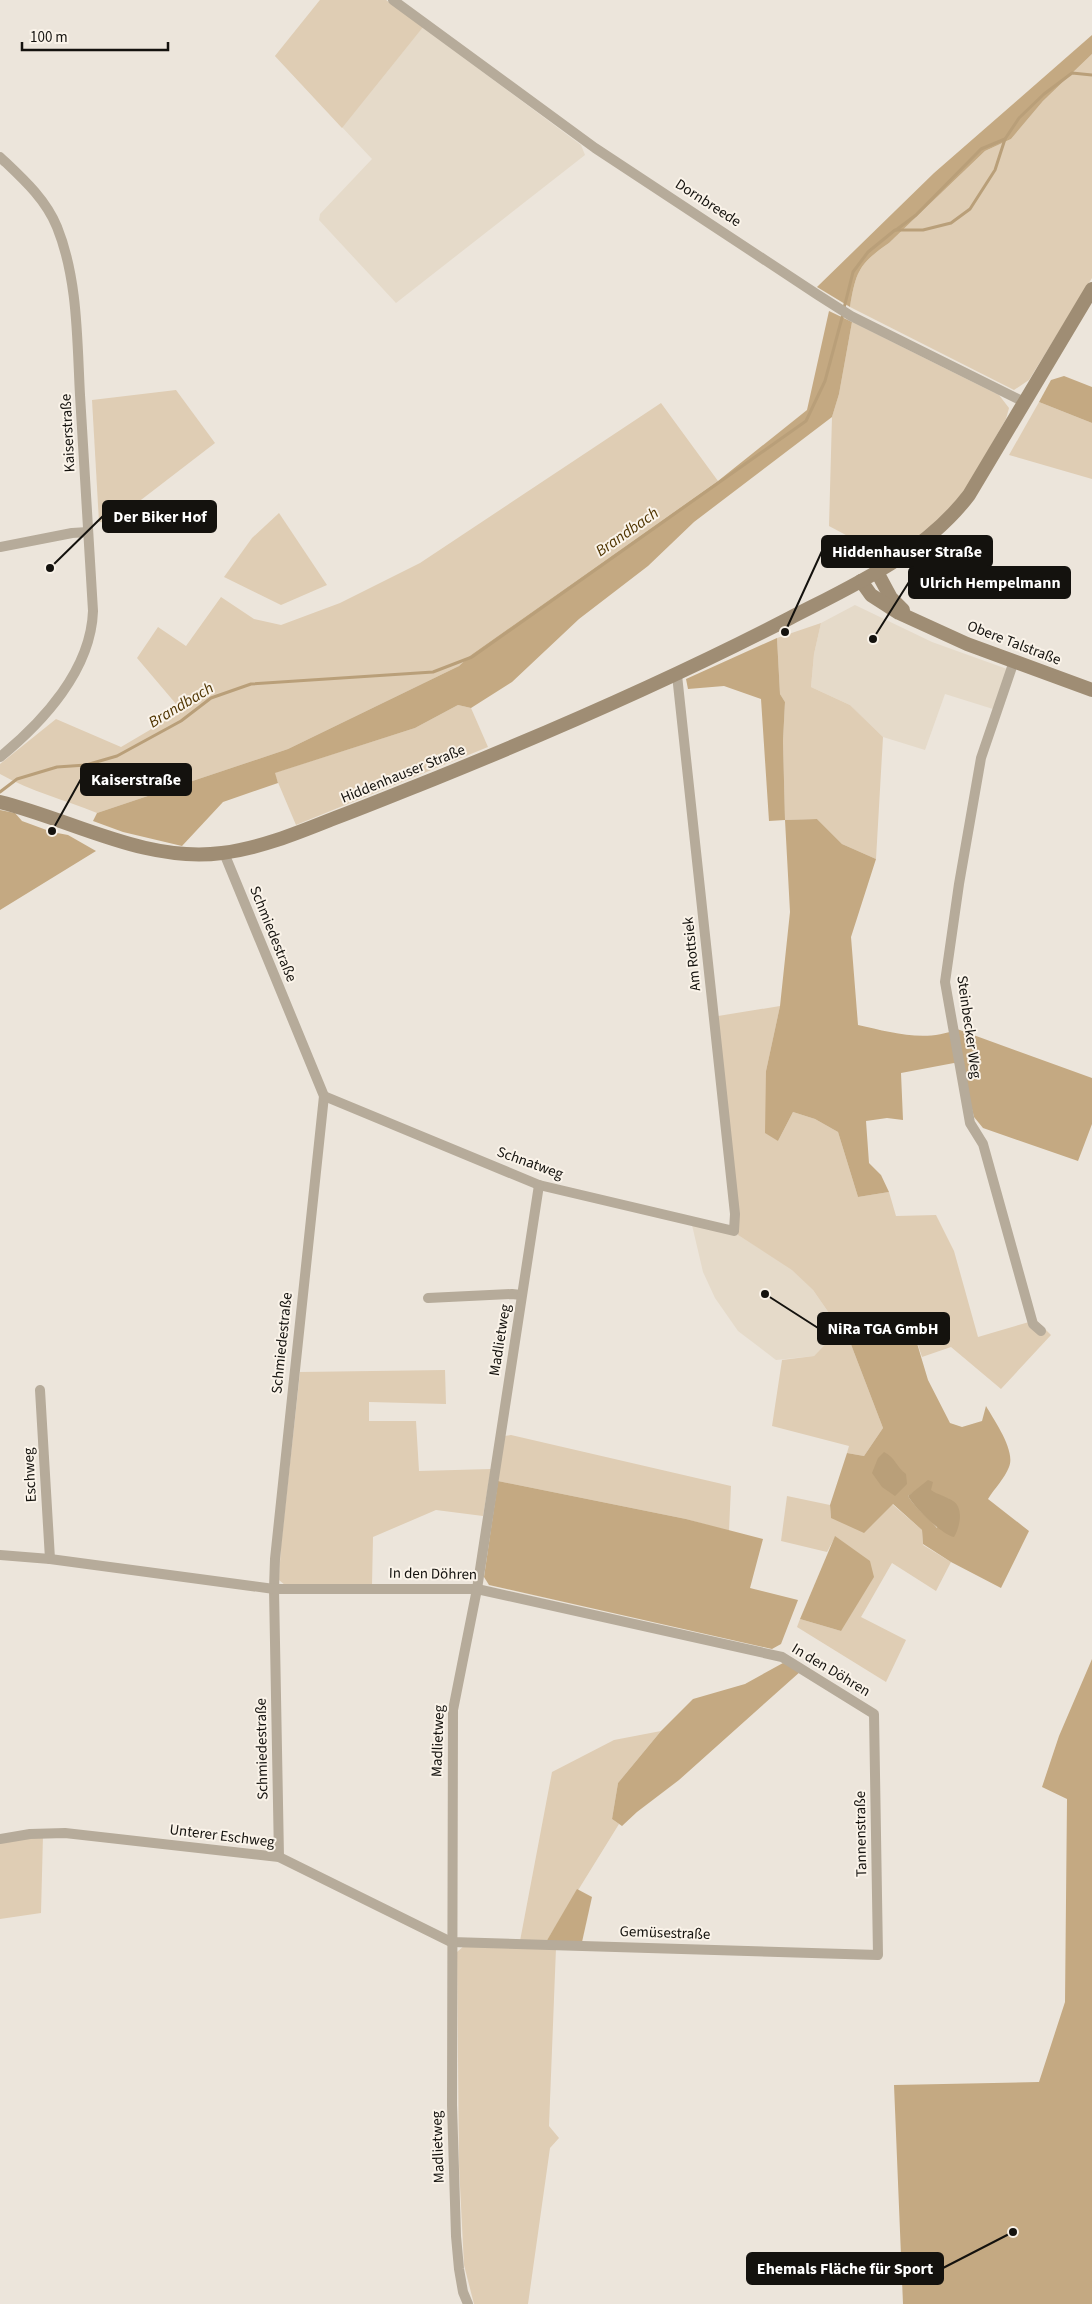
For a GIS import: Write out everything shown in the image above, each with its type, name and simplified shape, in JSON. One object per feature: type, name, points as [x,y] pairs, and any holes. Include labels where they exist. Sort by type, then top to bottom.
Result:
[{"type":"main road","name":"Hiddenhauser Straße","points":[[0,802],[129,844],[154,850],[180,853],[224,853],[278,840],[362,808],[561,727],[677,674],[861,581],[928,538],[956,511],[968,495],[1092,289]]},
{"type":"main road","name":"Obere Talstraße","points":[[876,572],[892,598],[902,609],[926,625]]},
{"type":"main road","name":"Obere Talstraße","points":[[861,581],[871,595],[899,613],[967,644],[1092,690]]},
{"type":"street","name":"Dornbreede","points":[[394,0],[595,148],[818,295],[852,316],[1024,402]]},
{"type":"street","name":"Kaiserstraße","points":[[0,157],[27,182],[48,209],[56,226],[67,262],[73,295],[78,348],[93,611],[93,628],[88,645],[56,701],[28,734],[0,757]]},
{"type":"street","points":[[0,547],[72,533],[88,532]]},
{"type":"street","name":"Steinbecker Weg","points":[[1014,661],[981,758],[959,884],[945,982],[970,1123],[983,1144],[1032,1324],[1041,1331]]},
{"type":"street","name":"Am Rottsiek","points":[[677,674],[735,1214],[734,1231]]},
{"type":"street","name":"Schmiedestraße","points":[[224,853],[324,1096],[275,1559],[279,1858]]},
{"type":"street","name":"Schnatweg","points":[[324,1096],[539,1185],[734,1231]]},
{"type":"street","name":"Madlietweg","points":[[468,2304],[463,2292],[459,2270],[456,2236],[451,1942],[453,1710],[477,1588],[539,1185]]},
{"type":"street","points":[[428,1298],[521,1295]]},
{"type":"street","name":"Eschweg","points":[[40,1390],[50,1559]]},
{"type":"street","name":"In den Döhren","points":[[0,1555],[50,1559],[274,1589],[477,1588],[782,1657],[874,1714]]},
{"type":"street","name":"Tannenstraße","points":[[874,1714],[878,1955]]},
{"type":"street","name":"Unterer Eschweg","points":[[0,1839],[30,1834],[65,1833],[279,1858],[451,1942]]},
{"type":"street","name":"Gemüsestraße","points":[[451,1942],[878,1955]]},
{"type":"shaded area","points":[[320,0],[386,0],[581,145],[585,155],[396,303],[319,220],[320,214],[372,159],[275,56]]},
{"type":"shaded area","points":[[320,0],[386,0],[423,27],[342,128],[275,56]]},
{"type":"shaded area","points":[[1092,35],[1092,54],[1043,101],[1011,139],[985,151],[889,243],[865,263],[857,276],[850,307],[817,287],[934,173]]},
{"type":"shaded area","points":[[1092,54],[1092,278],[1029,380],[1014,390],[850,307],[857,276],[865,263],[889,243],[985,151],[1011,139],[1043,101]]},
{"type":"shaded area","points":[[829,311],[852,322],[839,394],[832,417],[694,522],[648,566],[579,619],[512,682],[471,708],[458,705],[415,728],[275,773],[278,783],[223,802],[182,846],[123,832],[93,821],[97,813],[288,749],[459,666],[471,655],[718,481],[807,410]]},
{"type":"shaded area","points":[[852,322],[999,395],[1009,408],[1006,419],[963,493],[939,520],[889,558],[829,526],[832,417],[839,394]]},
{"type":"shaded area","points":[[1064,376],[1092,387],[1092,423],[1039,402],[1051,380]]},
{"type":"shaded area","points":[[176,390],[215,443],[111,523],[99,522],[92,400]]},
{"type":"shaded area","points":[[1039,402],[1092,423],[1092,479],[1009,455]]},
{"type":"shaded area","points":[[661,403],[718,481],[471,655],[459,666],[288,749],[97,813],[35,790],[0,774],[0,764],[56,719],[121,747],[182,711],[137,658],[158,627],[186,646],[221,597],[254,619],[281,625],[340,603],[420,563]]},
{"type":"shaded area","points":[[279,513],[327,585],[281,605],[224,577],[252,538]]},
{"type":"shaded area","points":[[855,605],[932,642],[1007,669],[993,709],[945,694],[925,750],[883,737],[850,705],[811,687],[814,654],[821,623]]},
{"type":"shaded area","points":[[821,623],[814,654],[811,687],[850,705],[883,737],[876,859],[842,844],[817,819],[785,820],[783,741],[785,702],[780,694],[777,638]]},
{"type":"shaded area","points":[[777,638],[780,694],[785,702],[783,741],[785,820],[769,821],[761,699],[724,686],[688,689],[686,679]]},
{"type":"shaded area","points":[[458,705],[471,708],[488,747],[296,825],[274,773],[415,728]]},
{"type":"shaded area","points":[[0,810],[15,813],[22,821],[52,832],[68,835],[96,851],[0,910]]},
{"type":"shaded area","points":[[817,819],[842,844],[876,859],[851,937],[858,1025],[920,1036],[945,1033],[957,1029],[1092,1078],[1092,1124],[1078,1161],[983,1128],[974,1117],[961,1066],[954,1063],[901,1073],[903,1120],[887,1118],[866,1121],[869,1163],[881,1175],[889,1192],[858,1197],[838,1132],[815,1119],[793,1112],[778,1141],[765,1133],[766,1071],[780,1006],[790,912],[785,820]]},
{"type":"shaded area","points":[[780,1006],[766,1071],[778,1141],[793,1112],[815,1119],[838,1132],[858,1197],[889,1192],[896,1216],[936,1215],[954,1251],[978,1337],[1036,1320],[1051,1335],[1001,1389],[951,1347],[922,1357],[913,1330],[841,1330],[847,1334],[883,1428],[864,1456],[847,1453],[849,1446],[772,1426],[782,1360],[814,1356],[840,1329],[813,1290],[792,1270],[738,1235],[718,1016]]},
{"type":"shaded area","points":[[692,1225],[738,1235],[792,1269],[813,1290],[840,1329],[814,1356],[776,1360],[738,1331],[715,1298],[703,1272]]},
{"type":"shaded area","points":[[881,1327],[913,1330],[928,1380],[950,1423],[962,1427],[982,1421],[986,1406],[1007,1444],[1010,1460],[1005,1475],[988,1499],[1029,1531],[1001,1588],[951,1562],[923,1544],[922,1530],[893,1504],[864,1533],[831,1518],[830,1505],[847,1453],[864,1456],[883,1428],[847,1334],[840,1329]],"holes":[[[917,1490],[949,1499],[937,1528],[914,1505],[908,1496]]]},
{"type":"shaded area","points":[[445,1370],[446,1404],[369,1402],[369,1421],[416,1421],[419,1471],[491,1469],[483,1516],[436,1510],[373,1537],[372,1585],[285,1585],[279,1580],[281,1545],[300,1372]]},
{"type":"shaded area","points":[[511,1435],[731,1486],[729,1531],[686,1519],[498,1481],[504,1436]]},
{"type":"shaded area","points":[[884,1452],[906,1474],[907,1484],[895,1496],[882,1487],[872,1473],[878,1458]]},
{"type":"shaded area","points":[[928,1480],[933,1482],[931,1490],[953,1501],[959,1508],[960,1518],[954,1537],[929,1520],[908,1496]]},
{"type":"shaded area","points":[[498,1481],[686,1519],[763,1539],[750,1588],[798,1600],[781,1644],[772,1649],[489,1585],[484,1577]]},
{"type":"shaded area","points":[[787,1496],[830,1505],[831,1518],[892,1504],[922,1530],[923,1545],[951,1562],[936,1591],[892,1563],[861,1617],[906,1640],[886,1682],[797,1627],[800,1619],[841,1631],[835,1537],[827,1552],[781,1541]]},
{"type":"shaded area","points":[[835,1536],[870,1561],[874,1577],[841,1631],[800,1619]]},
{"type":"shaded area","points":[[1092,1659],[1092,2304],[903,2304],[894,2085],[1039,2082],[1065,2002],[1067,1799],[1042,1787],[1059,1736]]},
{"type":"shaded area","points":[[783,1663],[801,1671],[679,1780],[622,1826],[612,1819],[618,1783],[661,1731],[693,1699],[745,1684]]},
{"type":"shaded area","points":[[661,1731],[618,1783],[612,1819],[619,1824],[546,1942],[520,1941],[552,1772],[614,1740]]},
{"type":"shaded area","points":[[43,1835],[41,1913],[0,1919],[0,1841]]},
{"type":"shaded area","points":[[577,1889],[592,1897],[582,1942],[546,1942]]},
{"type":"shaded area","points":[[465,1945],[556,1948],[549,2126],[559,2138],[550,2148],[528,2304],[474,2304],[464,2265],[459,2166],[457,1952]]},
{"type":"waterway","name":"Brandbach","points":[[844,308],[853,272],[868,252],[895,230],[923,230],[951,223],[970,209],[995,170],[1005,139],[1019,118],[1044,94],[1072,73],[1092,75]]},
{"type":"waterway","points":[[896,230],[916,215],[981,149],[1005,139]]},
{"type":"waterway","name":"Brandbach","points":[[0,792],[17,779],[57,767],[86,765],[117,756],[181,721],[211,698],[251,684],[433,672],[472,657],[806,421],[825,381],[843,314]]},
{"type":"place","name":"Der Biker Hof","points":[[50,568]]},
{"type":"place","name":"Hiddenhauser Straße","points":[[785,632]]},
{"type":"place","name":"Ulrich Hempelmann","points":[[873,639]]},
{"type":"place","name":"Kaiserstraße","points":[[52,831]]},
{"type":"place","name":"NiRa TGA GmbH","points":[[765,1294]]},
{"type":"place","name":"Ehemals Fläche für Sport","points":[[1013,2232]]}]
